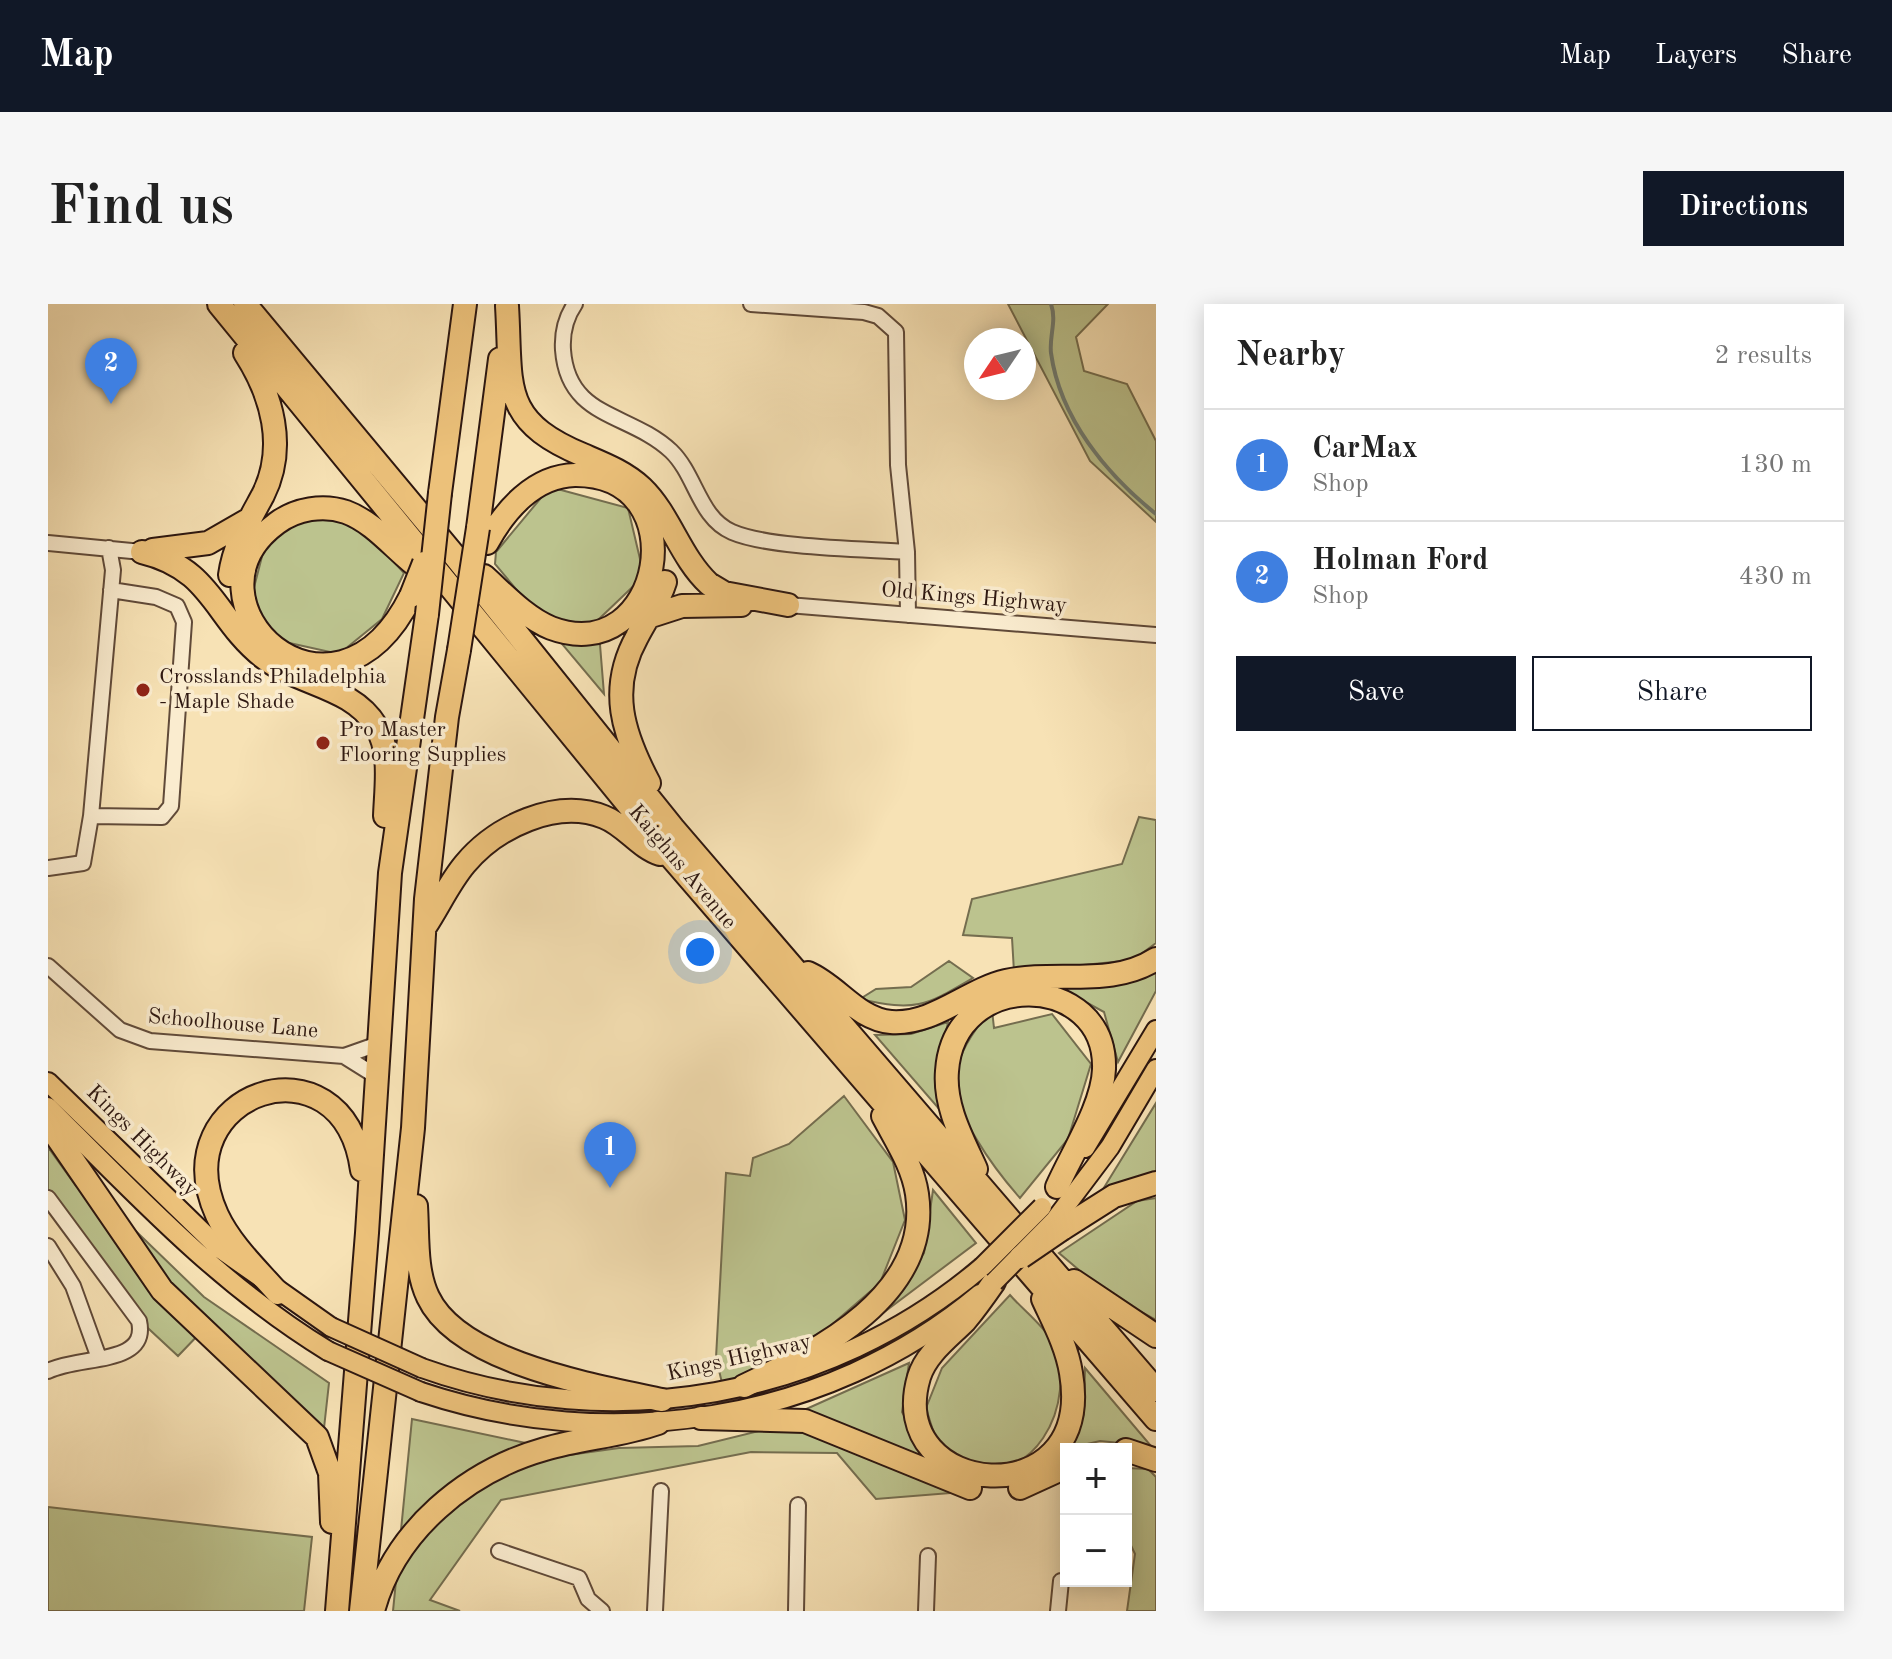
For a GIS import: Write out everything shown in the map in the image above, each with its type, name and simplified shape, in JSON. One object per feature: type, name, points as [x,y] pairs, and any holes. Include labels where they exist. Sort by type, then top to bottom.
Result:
[{"type":"highway","points":[[217,304],[257,374],[274,424],[272,472],[234,554],[229,579],[239,632]]},
{"type":"highway","name":"Kaighns Avenue","points":[[217,304],[460,588],[671,857],[863,1079],[1032,1264],[1156,1390]]},
{"type":"highway","name":"Kaighns Avenue","points":[[245,304],[443,551],[673,828],[988,1195],[1032,1264],[1156,1419]]},
{"type":"highway","points":[[337,1611],[367,1233],[390,873],[427,614],[443,551],[440,493],[465,304]]},
{"type":"highway","points":[[507,305],[513,390],[525,420],[547,440],[633,480],[661,514],[695,569],[709,584],[724,593],[788,605]]},
{"type":"highway","points":[[361,1611],[413,1128],[424,928],[443,748],[459,650],[460,588],[483,535],[507,305]]},
{"type":"highway","points":[[443,551],[540,622],[573,632],[604,628],[631,610],[644,594],[654,565],[652,532],[642,511],[619,488],[590,477],[568,476],[537,487],[483,535]]},
{"type":"highway","points":[[443,551],[411,596],[394,625],[369,649],[340,662],[318,665],[297,661],[268,644],[250,618],[243,586],[249,556],[268,530],[292,514],[319,508],[347,512],[365,522],[412,564],[460,588]]},
{"type":"highway","points":[[661,514],[669,564],[663,589],[626,660],[620,683],[620,708],[632,749],[673,828]]},
{"type":"highway","points":[[142,552],[208,543],[249,519]]},
{"type":"highway","points":[[142,552],[169,559],[191,573],[239,632],[270,662],[348,698],[377,727],[386,755],[384,841],[390,873]]},
{"type":"highway","points":[[648,617],[692,605],[788,605]]},
{"type":"highway","points":[[424,928],[472,857],[498,835],[541,816],[575,811],[596,815],[617,824],[652,851],[671,857]]},
{"type":"highway","points":[[792,966],[820,978],[863,1012],[892,1022],[924,1017],[989,986],[1011,980],[1113,975],[1139,969],[1156,959]]},
{"type":"highway","points":[[988,1195],[953,1115],[947,1071],[956,1037],[969,1018],[986,1004],[1018,994],[1048,996],[1075,1010],[1095,1034],[1102,1052],[1104,1071],[1100,1092],[1057,1187]]},
{"type":"highway","points":[[744,1386],[808,1355],[855,1323],[894,1280],[911,1250],[918,1206],[914,1181],[863,1079]]},
{"type":"highway","points":[[278,1293],[225,1229],[209,1189],[206,1164],[211,1141],[228,1113],[244,1102],[263,1093],[294,1091],[317,1096],[342,1115],[357,1143],[367,1233]]},
{"type":"highway","points":[[48,1124],[162,1290],[311,1431],[322,1445],[331,1486],[329,1611]]},
{"type":"highway","points":[[413,1128],[420,1270],[426,1294],[437,1312],[484,1346],[540,1371],[662,1400]]},
{"type":"highway","points":[[988,1275],[927,1361],[918,1380],[915,1404],[921,1428],[943,1458],[963,1471],[996,1478],[1026,1471],[1046,1457],[1062,1439],[1073,1404],[1069,1361],[1032,1264],[1053,1219],[1156,1183]]},
{"type":"highway","points":[[1032,1264],[1156,1336]]},
{"type":"highway","points":[[701,1418],[805,1421],[977,1490],[1019,1488],[1060,1470]]},
{"type":"highway","points":[[373,1611],[388,1571],[410,1537],[447,1501],[482,1476],[545,1449],[623,1435],[658,1423]]},
{"type":"highway","points":[[1132,1452],[1156,1460]]},
{"type":"main road","name":"Kings Highway","points":[[48,1107],[205,1260],[277,1318],[328,1351],[421,1392],[520,1417],[589,1424],[658,1423],[701,1418],[780,1400],[857,1371],[937,1326],[988,1275],[1053,1219],[1057,1187],[1113,1105],[1156,1030]]},
{"type":"main road","points":[[1053,1219],[1103,1157],[1156,1069]]},
{"type":"main road","name":"Kings Highway","points":[[48,1082],[193,1224],[278,1293],[331,1327],[422,1368],[470,1384],[542,1397],[604,1402],[662,1400],[744,1386],[794,1375],[877,1340],[988,1275]]},
{"type":"main road","points":[[988,1275],[1032,1264]]},
{"type":"street","points":[[575,304],[567,318],[563,343],[565,369],[577,394],[600,411],[645,432],[673,453],[720,526],[749,538],[907,552]]},
{"type":"street","points":[[751,304],[864,312],[878,316],[896,332],[899,358],[896,440],[907,552],[908,615]]},
{"type":"street","points":[[48,543],[142,552]]},
{"type":"street","points":[[48,868],[83,863],[91,816],[113,570],[109,548]]},
{"type":"street","points":[[91,816],[148,820],[162,817],[171,806],[184,622],[177,606],[156,597],[111,590]]},
{"type":"street","name":"Old Kings Highway","points":[[788,605],[1156,635]]},
{"type":"street","name":"Schoolhouse Lane","points":[[48,966],[120,1030],[135,1037],[180,1045],[344,1056],[378,1044]]},
{"type":"street","name":"Schoolhouse Lane","points":[[344,1056],[376,1076]]},
{"type":"street","points":[[48,1198],[139,1321],[143,1335],[138,1346],[126,1353],[62,1364],[48,1371]]},
{"type":"street","points":[[48,1246],[73,1286],[99,1358]]},
{"type":"street","points":[[655,1611],[661,1491]]},
{"type":"street","points":[[796,1611],[798,1505]]},
{"type":"street","points":[[499,1551],[579,1578],[588,1599],[602,1611]]},
{"type":"street","points":[[926,1611],[928,1556]]},
{"type":"street","points":[[1058,1611],[1060,1587]]},
{"type":"green space","points":[[1008,304],[1108,304],[1076,337],[1084,371],[1127,384],[1156,441],[1156,522],[1090,461],[1036,358],[1036,328],[1021,328]]},
{"type":"green space","points":[[550,487],[628,508],[644,576],[598,620],[604,694],[495,564],[496,552]]},
{"type":"green space","points":[[311,514],[364,529],[404,573],[382,619],[339,654],[276,640],[251,599],[267,537]]},
{"type":"green space","points":[[1139,817],[1156,820],[1156,943],[1133,960],[1014,972],[1012,938],[963,935],[972,899],[1122,864]]},
{"type":"green space","points":[[949,961],[973,978],[920,1004],[895,1005],[860,999],[876,989],[911,987]]},
{"type":"green space","points":[[1156,969],[1156,991],[1118,1062],[1104,1012],[1049,982],[1128,983]]},
{"type":"green space","points":[[992,1010],[994,1028],[1052,1014],[1091,1064],[1068,1139],[1020,1198],[977,1140],[967,1122],[956,1088],[956,1073],[965,1047]]},
{"type":"green space","points":[[948,1022],[936,1084],[940,1110],[875,1035],[911,1034]]},
{"type":"green space","points":[[844,1096],[893,1162],[905,1220],[880,1283],[799,1353],[723,1387],[716,1358],[726,1173],[750,1176],[753,1158],[789,1144]]},
{"type":"green space","points":[[1156,1103],[1156,1174],[1100,1194]]},
{"type":"green space","points":[[48,1147],[76,1186],[85,1182],[204,1297],[329,1383],[323,1437],[203,1330],[178,1356],[136,1317],[48,1211]]},
{"type":"green space","points":[[933,1190],[976,1243],[879,1316],[924,1253]]},
{"type":"green space","points":[[1156,1198],[1156,1320],[1106,1293],[1059,1253],[1137,1201]]},
{"type":"green space","points":[[1010,1295],[1051,1340],[1059,1364],[1060,1390],[1054,1415],[1043,1438],[1027,1456],[1007,1466],[984,1468],[942,1448],[934,1435],[926,1408],[942,1368]]},
{"type":"green space","points":[[909,1363],[902,1412],[929,1459],[804,1410]]},
{"type":"green space","points":[[1085,1368],[1151,1446],[1100,1441],[1068,1443],[1084,1414]]},
{"type":"green space","points":[[412,1419],[530,1444],[541,1459],[619,1448],[698,1446],[791,1423],[963,1492],[876,1499],[837,1453],[751,1452],[501,1500],[430,1600],[460,1611],[393,1611]]},
{"type":"green space","points":[[1132,1468],[1148,1469],[1156,1477],[1156,1611],[1127,1611],[1135,1554],[1132,1548]]},
{"type":"green space","points":[[48,1507],[312,1537],[304,1611],[48,1611]]},
{"type":"waterway","points":[[1051,304],[1051,353],[1064,400],[1103,463],[1156,514]]},
{"type":"place","name":"Holman Ford","points":[[111,404]]},
{"type":"place","name":"Crosslands Philadelphia - Maple Shade","points":[[143,690]]},
{"type":"place","name":"Pro Master Flooring Supplies","points":[[323,743]]},
{"type":"place","name":"CarMax","points":[[610,1188]]}]
